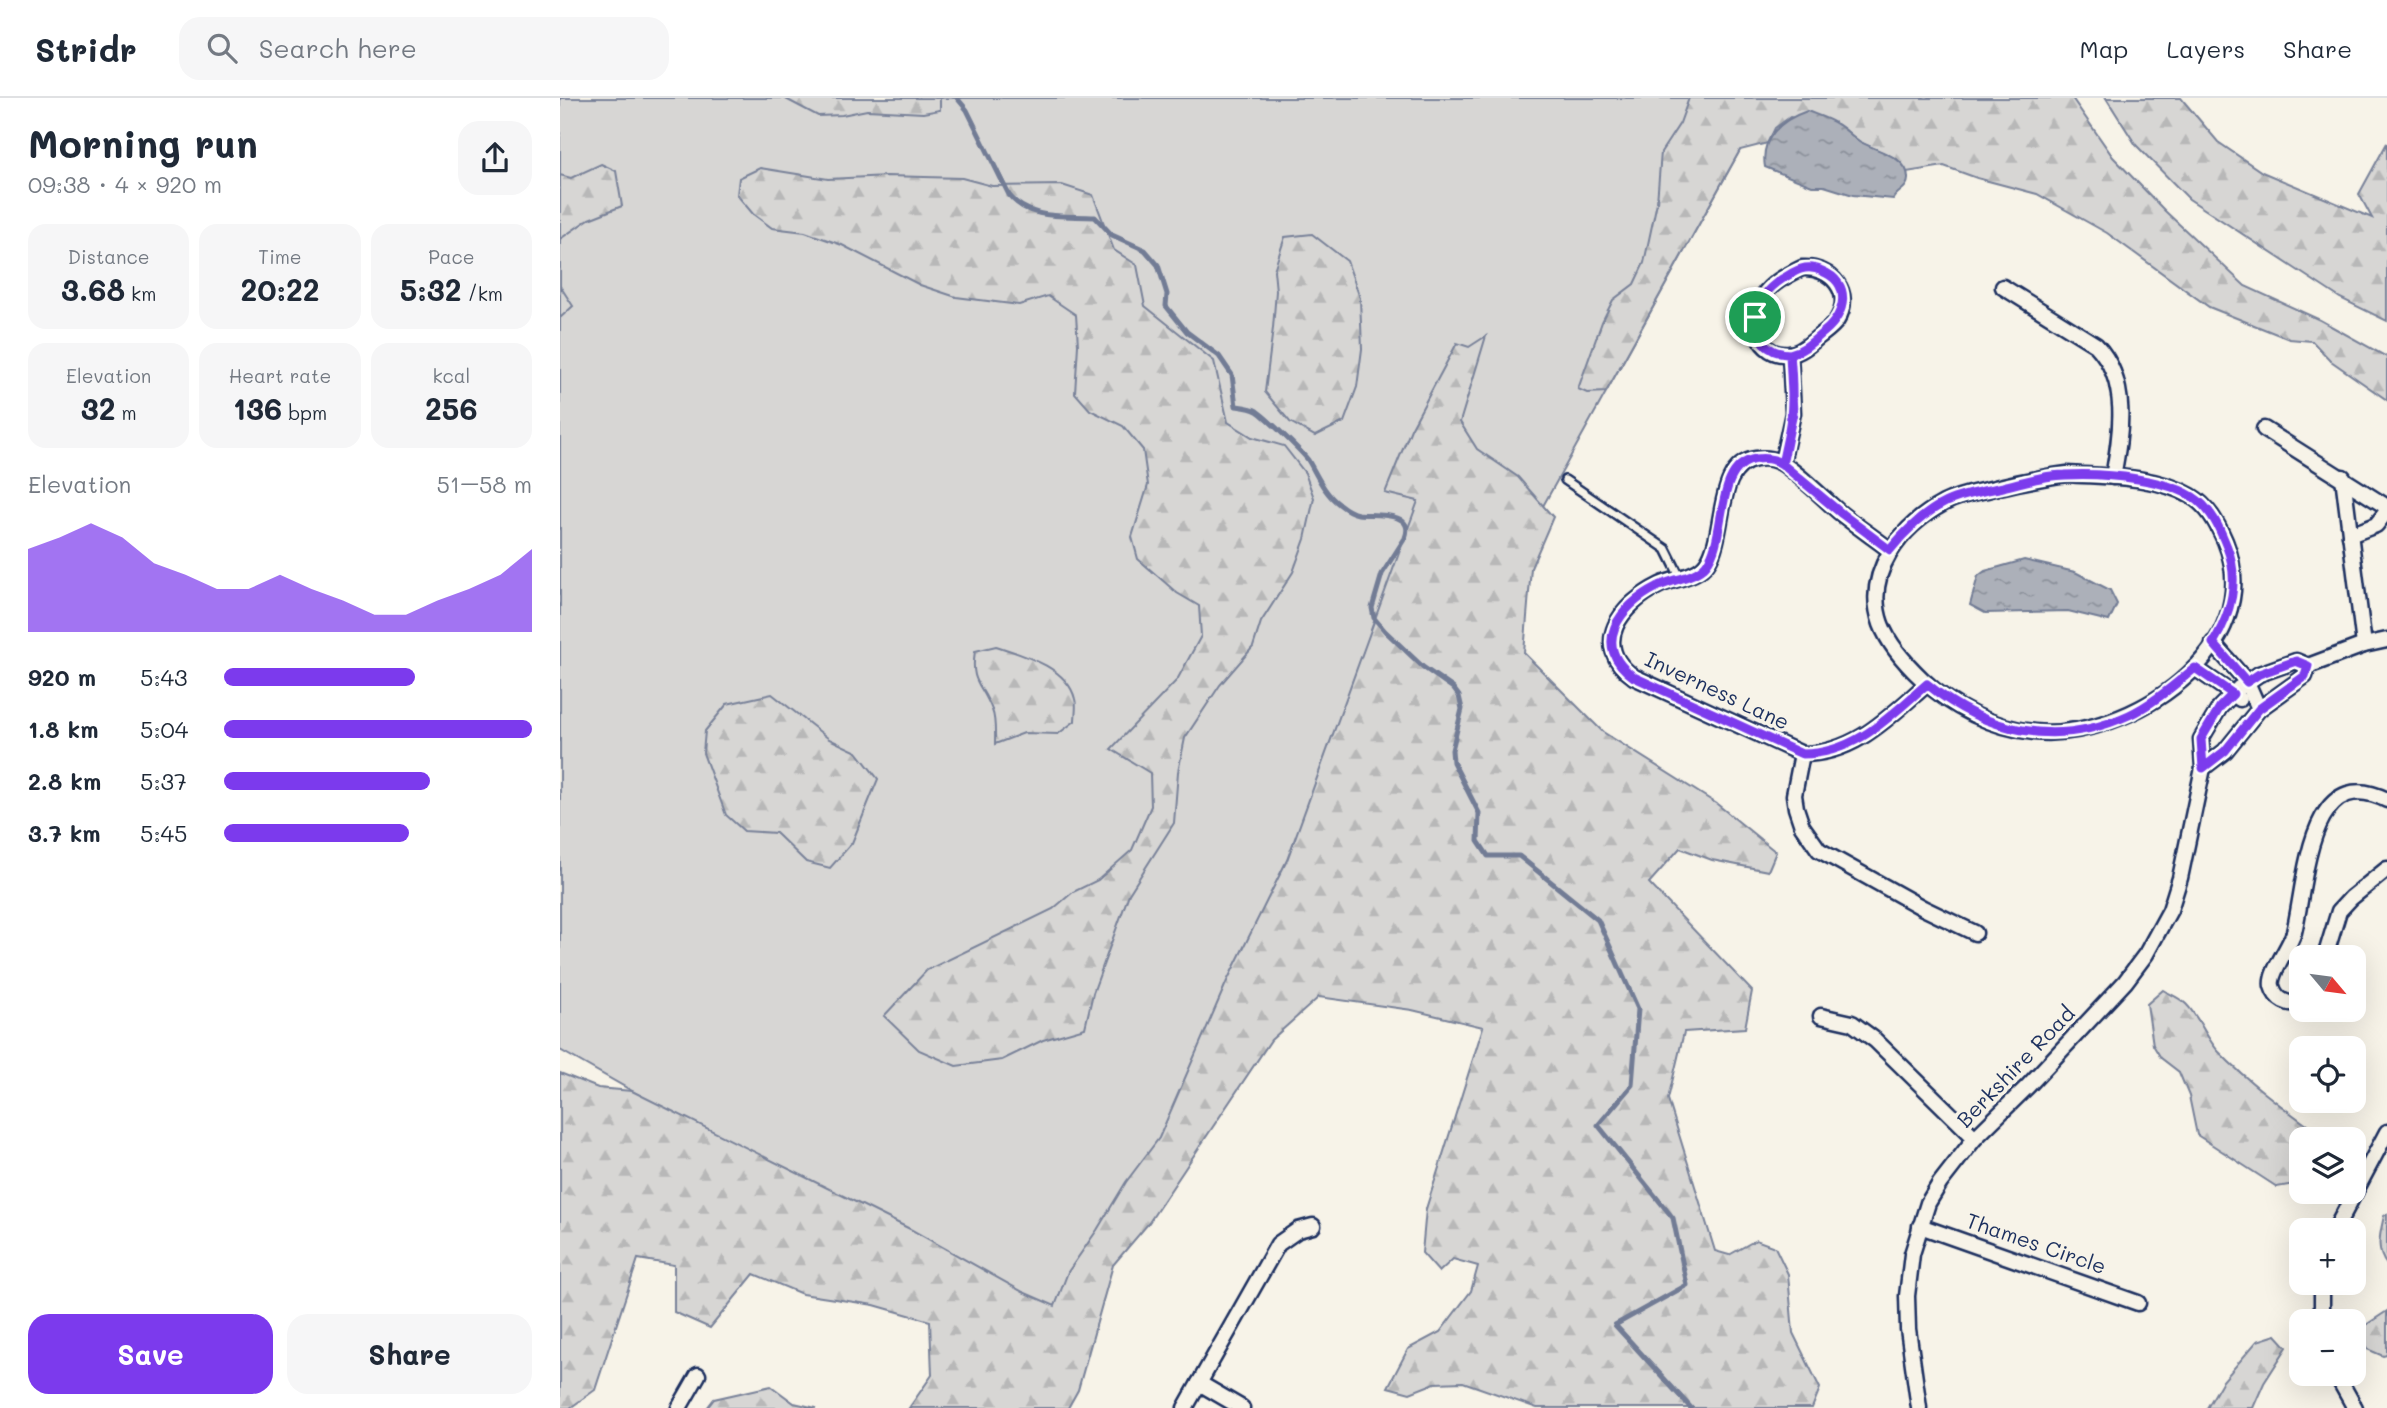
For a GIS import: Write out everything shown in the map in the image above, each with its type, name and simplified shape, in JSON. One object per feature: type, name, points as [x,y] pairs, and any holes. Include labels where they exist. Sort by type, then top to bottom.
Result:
[{"type":"street","points":[[1802,268],[1823,271],[1832,276],[1843,294],[1843,304],[1836,322],[1805,348],[1790,354],[1774,351],[1758,337],[1755,327],[1757,306],[1772,286],[1791,273],[1802,268]]},
{"type":"street","points":[[2003,287],[2096,345],[2106,355],[2112,368],[2121,410],[2121,431],[2113,477]]},
{"type":"street","points":[[1790,354],[1793,413],[1782,464],[1890,550]]},
{"type":"street","points":[[2264,429],[2343,477],[2387,509],[2376,525],[2350,535]]},
{"type":"street","name":"Inverness Lane","points":[[1782,464],[1766,458],[1754,459],[1742,464],[1734,472],[1728,483],[1715,548],[1709,562],[1696,573],[1679,577],[1644,594],[1619,618],[1611,644],[1621,668],[1634,677],[1802,754],[1819,754],[1858,740],[1927,684]]},
{"type":"street","points":[[2067,474],[2113,477],[2153,483],[2190,495],[2202,504],[2217,523],[2229,552],[2234,587],[2229,612],[2213,643],[2195,668],[2159,698],[2130,715],[2091,728],[2050,733],[1991,723],[1927,684],[1897,652],[1881,622],[1878,581],[1890,550],[1919,521],[1943,503],[1963,495],[2037,477],[2067,474]]},
{"type":"street","points":[[2343,477],[2364,645]]},
{"type":"street","name":"Berkshire Road","points":[[1919,1408],[1908,1329],[1907,1296],[1912,1254],[1928,1203],[1975,1138],[2028,1086],[2125,982],[2158,936],[2180,878],[2203,768],[2201,739],[2220,707],[2259,674],[2296,661],[2308,666],[2364,645],[2387,640]]},
{"type":"street","points":[[2213,643],[2247,682],[2259,709]]},
{"type":"street","name":"Berkshire Road","points":[[2203,768],[2225,751],[2259,709],[2305,676],[2308,666]]},
{"type":"street","points":[[2195,668],[2259,709]]},
{"type":"street","points":[[1802,754],[1794,795],[1796,808],[1802,825],[1819,850],[1923,908],[1975,933]]},
{"type":"street","points":[[2289,1004],[2281,1001],[2272,985],[2273,973],[2287,950],[2293,933],[2310,846],[2317,828],[2336,799],[2350,792],[2372,793],[2387,800]]},
{"type":"street","points":[[2329,945],[2339,911],[2387,869]]},
{"type":"street","points":[[1821,1016],[1852,1023],[1875,1040],[1975,1138]]},
{"type":"street","points":[[2341,1218],[2387,1132]]},
{"type":"street","points":[[1185,1408],[1278,1244],[1298,1230],[1312,1226]]},
{"type":"street","name":"Thames Circle","points":[[1920,1226],[2138,1303]]},
{"type":"street","points":[[679,1408],[698,1374]]},
{"type":"street","points":[[1199,1383],[1242,1408]]},
{"type":"street","points":[[2343,1386],[2355,1408]]},
{"type":"lane","points":[[1565,480],[1666,549],[1679,577]]},
{"type":"green space","points":[[560,98],[1769,98],[1445,683],[1065,1337],[560,1050]]},
{"type":"green space","points":[[784,98],[940,98],[940,110],[923,113],[867,110],[818,116]]},
{"type":"green space","points":[[1689,98],[2072,98],[2113,157],[2165,211],[2245,286],[2320,320],[2387,357],[2387,400],[2331,361],[2312,341],[2289,339],[2209,307],[2107,233],[2037,194],[1944,166],[1907,172],[1897,159],[1860,142],[1837,124],[1790,117],[1775,128],[1768,143],[1740,150],[1606,392],[1587,393],[1578,389],[1602,322],[1613,300],[1634,284],[1644,263],[1657,202],[1661,152],[1680,123]]},
{"type":"green space","points":[[2106,98],[2181,98],[2218,142],[2262,172],[2372,218],[2359,194],[2387,143],[2387,321],[2340,298],[2189,199],[2136,145]]},
{"type":"green space","points":[[601,164],[616,171],[622,206],[589,219],[560,239],[560,175],[571,178]]},
{"type":"green space","points":[[760,168],[828,179],[887,176],[962,178],[992,186],[1062,185],[1093,195],[1114,250],[1137,265],[1145,306],[1214,361],[1228,422],[1252,437],[1284,446],[1305,473],[1314,498],[1305,539],[1293,572],[1261,622],[1253,647],[1220,685],[1185,738],[1178,772],[1174,823],[1129,894],[1093,993],[1085,1028],[1043,1040],[1002,1060],[956,1066],[919,1050],[884,1016],[927,970],[1053,909],[1073,892],[1098,880],[1132,850],[1151,806],[1150,773],[1111,749],[1177,680],[1201,636],[1199,606],[1177,593],[1138,559],[1132,537],[1148,485],[1143,450],[1123,426],[1090,410],[1075,393],[1078,345],[1076,315],[1048,296],[1019,305],[956,297],[920,285],[842,245],[805,232],[772,228],[753,214],[737,195],[739,178]]},
{"type":"green space","points":[[1312,234],[1347,261],[1360,298],[1362,349],[1357,387],[1344,422],[1315,436],[1290,422],[1265,392],[1276,291],[1274,270],[1285,237]]},
{"type":"green space","points":[[560,286],[573,306],[560,318]]},
{"type":"green space","points":[[1486,336],[1460,422],[1477,449],[1518,477],[1553,517],[1531,568],[1524,653],[1603,732],[1717,804],[1776,852],[1768,871],[1712,860],[1680,848],[1649,883],[1752,991],[1745,1028],[1684,1032],[1668,1099],[1715,1251],[1729,1255],[1756,1240],[1775,1247],[1788,1274],[1793,1333],[1820,1388],[1812,1408],[1537,1408],[1463,1382],[1435,1383],[1410,1393],[1388,1387],[1408,1349],[1440,1332],[1471,1291],[1478,1266],[1453,1259],[1439,1272],[1422,1253],[1426,1209],[1483,1027],[1412,1010],[1319,997],[1271,1040],[1148,1224],[1113,1265],[1078,1390],[1068,1408],[909,1408],[932,1375],[930,1321],[874,1305],[802,1294],[754,1274],[710,1328],[674,1312],[674,1265],[638,1259],[595,1390],[570,1408],[560,1408],[560,1073],[598,1088],[632,1091],[910,1229],[1023,1292],[1055,1306],[1068,1272],[1126,1182],[1159,1138],[1227,981],[1287,860],[1418,501],[1385,493],[1411,429],[1457,343],[1469,347]]},
{"type":"green space","points":[[996,646],[1043,664],[1063,678],[1075,699],[1075,721],[1058,734],[1024,733],[995,744],[993,714],[978,683],[974,662],[975,651]]},
{"type":"green space","points":[[772,694],[829,739],[857,752],[878,779],[852,843],[830,868],[806,862],[776,833],[744,831],[726,815],[703,753],[705,731],[727,704]]},
{"type":"green space","points":[[2163,990],[2186,1004],[2214,1046],[2230,1063],[2310,1127],[2289,1127],[2289,1185],[2277,1187],[2197,1135],[2189,1096],[2179,1072],[2161,1058],[2153,1045],[2147,1004]]},
{"type":"green space","points":[[2387,1214],[2387,1265],[2381,1254],[2380,1242],[2384,1216]]},
{"type":"green space","points":[[2387,1311],[2387,1355],[2383,1356],[2367,1349],[2366,1325]]},
{"type":"green space","points":[[2276,1335],[2287,1347],[2264,1383],[2253,1408],[2207,1408],[2222,1382],[2257,1341]]},
{"type":"green space","points":[[771,1386],[794,1403],[816,1408],[707,1408],[714,1399]]},
{"type":"water","points":[[1807,111],[1834,122],[1859,141],[1897,159],[1907,171],[1906,185],[1893,199],[1853,195],[1824,186],[1812,186],[1765,167],[1766,147],[1774,132],[1789,119]]},
{"type":"water","points":[[2024,560],[2075,572],[2110,590],[2117,604],[2109,621],[2068,611],[1985,613],[1970,605],[1978,576],[1985,571]]},
{"type":"waterway","points":[[957,98],[967,110],[1009,195],[1017,203],[1037,213],[1048,215],[1095,217],[1112,235],[1145,250],[1158,265],[1167,294],[1166,306],[1187,332],[1219,356],[1232,375],[1236,406],[1257,411],[1276,427],[1308,460],[1325,489],[1343,507],[1356,513],[1391,516],[1404,523],[1407,529],[1405,538],[1382,574],[1372,608],[1374,618],[1423,667],[1453,688],[1459,696],[1462,709],[1452,750],[1453,762],[1479,813],[1478,841],[1488,856],[1519,856],[1598,920],[1638,1009],[1632,1085],[1598,1125],[1673,1218],[1687,1285],[1615,1325],[1691,1408]]},
{"type":"route","points":[[1755,317],[1755,327],[1763,344],[1774,351],[1790,354],[1793,413],[1782,464],[1766,458],[1742,464],[1728,483],[1715,548],[1709,562],[1696,573],[1659,585],[1644,594],[1619,618],[1611,644],[1621,668],[1634,677],[1802,754],[1819,754],[1838,749],[1877,728],[1927,684],[1991,723],[2050,733],[2091,728],[2130,715],[2159,698],[2195,668],[2233,694],[2220,707],[2201,739],[2203,768],[2225,751],[2259,709],[2305,676],[2308,666],[2296,661],[2259,674],[2247,682],[2213,643],[2229,612],[2232,599],[2234,587],[2229,552],[2217,523],[2202,504],[2190,495],[2171,488],[2113,477],[2067,474],[2037,477],[1963,495],[1943,503],[1919,521],[1890,550],[1782,464],[1790,432],[1793,413],[1793,391],[1790,354],[1805,348],[1836,322],[1843,304],[1843,294],[1839,286],[1832,276],[1823,271],[1802,268],[1764,294],[1757,306],[1755,317]]}]
